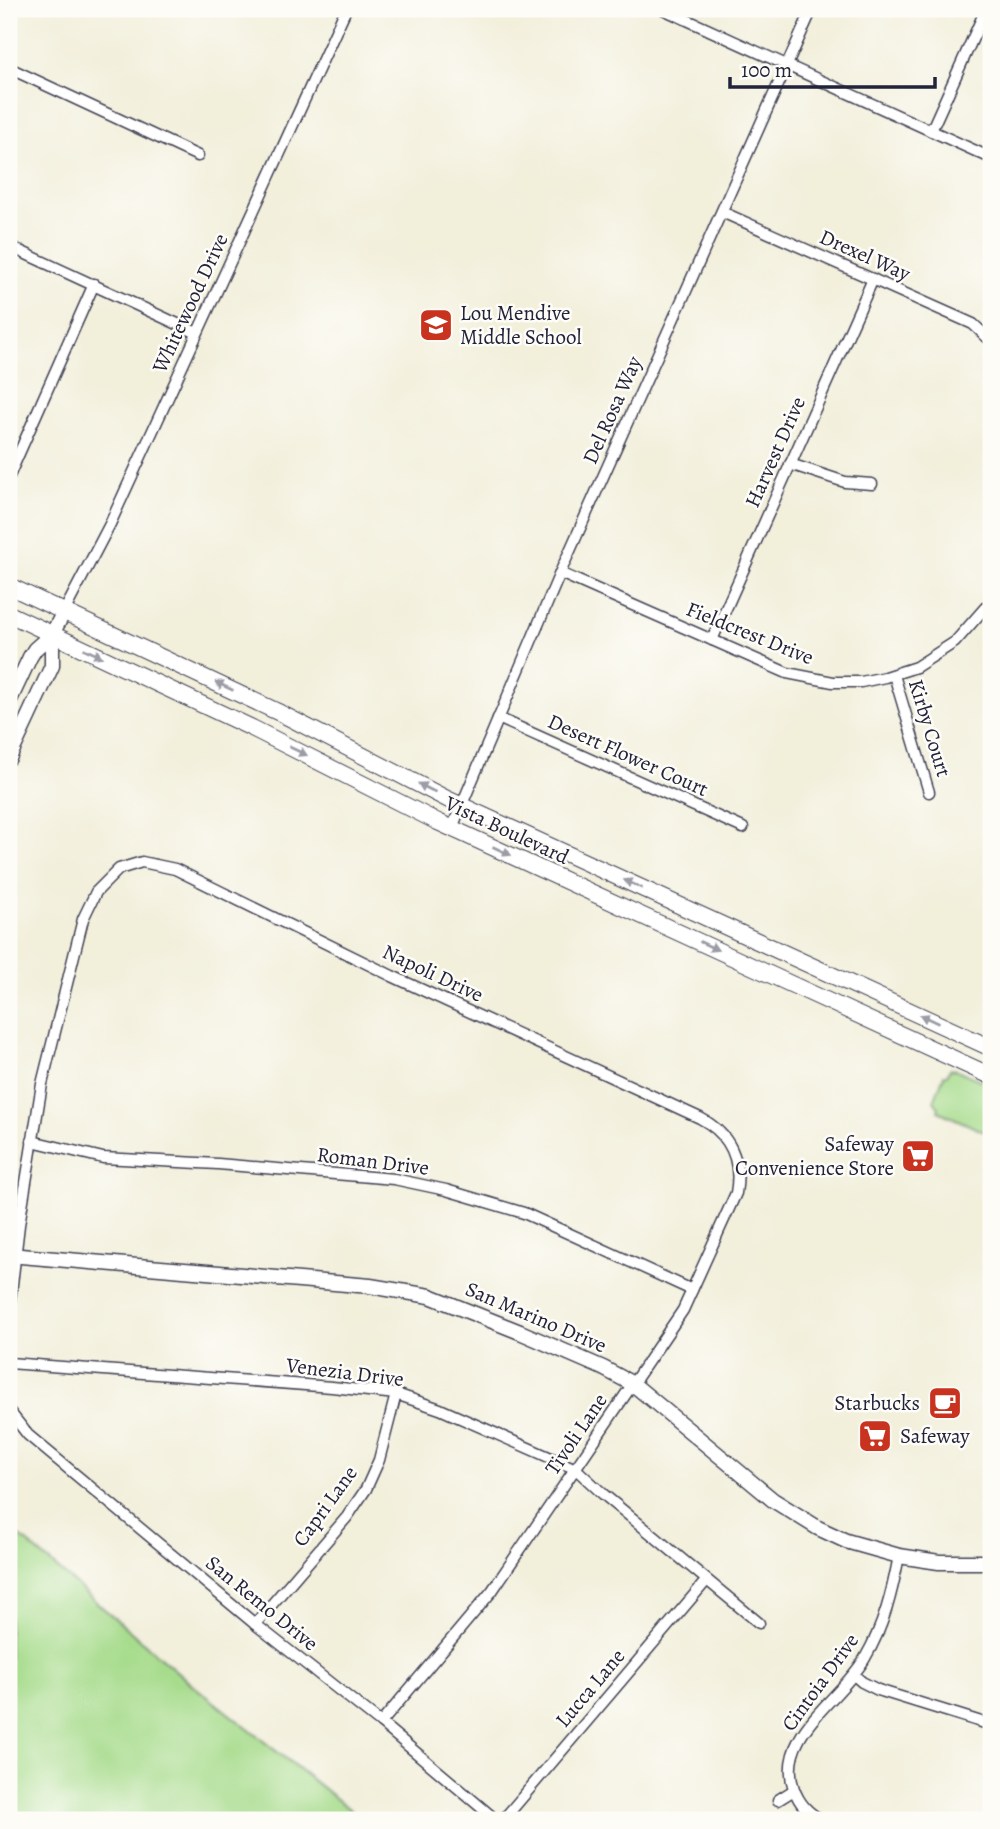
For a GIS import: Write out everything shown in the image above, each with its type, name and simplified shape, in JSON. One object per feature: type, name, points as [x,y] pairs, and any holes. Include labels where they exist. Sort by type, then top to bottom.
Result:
[{"type":"main road","name":"Vista Boulevard","points":[[9,586],[280,713],[461,805],[991,1048]]},
{"type":"main road","name":"Vista Boulevard","points":[[9,614],[252,728],[452,828],[991,1076]]},
{"type":"street","name":"Whitewood Drive","points":[[64,612],[110,524],[346,9]]},
{"type":"street","points":[[663,9],[991,158]]},
{"type":"street","name":"Del Rosa Way","points":[[452,828],[561,573],[812,9]]},
{"type":"street","points":[[932,131],[986,9]]},
{"type":"street","points":[[9,68],[198,156]]},
{"type":"street","name":"Drexel Way","points":[[722,212],[973,324],[989,339]]},
{"type":"street","points":[[9,246],[197,333]]},
{"type":"street","name":"Harvest Drive","points":[[712,640],[873,279]]},
{"type":"street","points":[[9,476],[94,284]]},
{"type":"street","points":[[790,464],[845,482],[872,484]]},
{"type":"street","name":"Fieldcrest Drive","points":[[561,573],[787,673],[833,682],[860,682],[894,675],[936,656],[955,642],[991,601]]},
{"type":"street","points":[[9,702],[30,657],[52,634],[64,612]]},
{"type":"street","points":[[9,758],[52,666],[52,634]]},
{"type":"street","name":"Kirby Court","points":[[894,675],[929,792]]},
{"type":"street","name":"Desert Flower Court","points":[[498,718],[743,828]]},
{"type":"street","name":"Napoli Drive","points":[[32,1141],[42,1084],[83,919],[96,892],[119,869],[142,862],[175,869],[392,976],[700,1118],[710,1123],[726,1138]]},
{"type":"street","name":"Tivoli Lane","points":[[382,1723],[492,1591],[683,1310],[736,1193],[737,1162],[726,1138]]},
{"type":"street","points":[[9,1310],[12,1255],[32,1141]]},
{"type":"street","name":"Roman Drive","points":[[32,1141],[103,1158],[218,1164],[394,1179],[446,1190],[524,1213],[692,1290]]},
{"type":"street","name":"San Marino Drive","points":[[12,1255],[370,1286],[430,1296],[532,1337],[633,1384],[739,1473],[788,1510],[846,1541],[898,1556],[939,1562],[991,1562]]},
{"type":"street","name":"Venezia Drive","points":[[9,1363],[332,1387],[396,1394],[440,1409],[576,1468],[706,1581],[759,1623]]},
{"type":"street","name":"Capri Lane","points":[[256,1624],[346,1517],[366,1489],[379,1460],[396,1394]]},
{"type":"street","name":"San Remo Drive","points":[[9,1411],[28,1435],[256,1624],[382,1723],[496,1820]]},
{"type":"street","name":"Cintoia Drive","points":[[794,1790],[791,1764],[796,1746],[807,1727],[854,1675],[870,1650],[885,1617],[898,1556]]},
{"type":"street","name":"Lucca Lane","points":[[503,1820],[706,1581]]},
{"type":"street","points":[[854,1675],[878,1690],[991,1725]]},
{"type":"street","points":[[778,1800],[794,1790],[805,1807],[822,1820]]},
{"type":"green space","points":[[950,1069],[991,1085],[991,1135],[938,1111],[934,1101],[944,1075],[947,1075]]},
{"type":"green space","points":[[9,1527],[189,1682],[363,1820],[9,1820]]},
{"type":"place","name":"Lou Mendive Middle School","points":[[436,325]]},
{"type":"place","name":"Safeway Convenience Store","points":[[918,1156]]},
{"type":"place","name":"Starbucks","points":[[945,1403]]},
{"type":"place","name":"Safeway","points":[[875,1436]]}]
